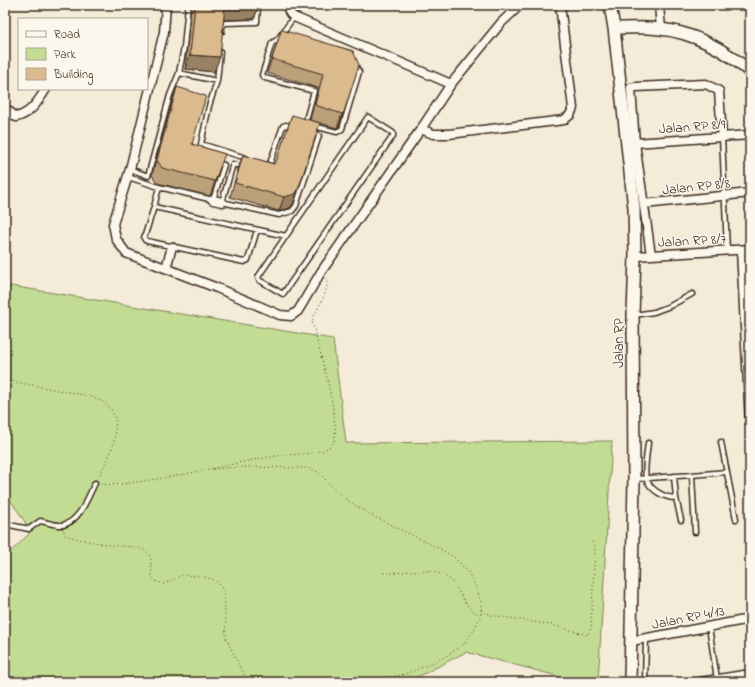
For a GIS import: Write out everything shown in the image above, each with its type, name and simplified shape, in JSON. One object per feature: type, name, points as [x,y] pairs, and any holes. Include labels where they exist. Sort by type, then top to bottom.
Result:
[{"type":"street","points":[[166,5],[164,32],[129,173],[113,224],[116,239],[126,253],[217,288],[280,315],[291,316],[298,311],[321,272],[451,84],[501,23],[520,5]]},
{"type":"street","points":[[288,5],[288,10],[294,17],[451,84]]},
{"type":"street","points":[[421,129],[433,134],[449,134],[564,120],[570,115],[573,108],[560,5]]},
{"type":"street","name":"Jalan RP","points":[[610,5],[614,28],[634,208],[634,479],[630,682]]},
{"type":"street","points":[[659,5],[661,29]]},
{"type":"street","points":[[614,28],[661,29],[698,38],[737,60],[750,72]]},
{"type":"street","points":[[651,255],[635,143],[631,88],[706,84],[712,87],[719,91],[722,137]]},
{"type":"street","points":[[5,108],[16,117],[24,115],[38,103],[45,90]]},
{"type":"street","name":"Jalan RP 8/9","points":[[635,143],[750,135]]},
{"type":"street","name":"Jalan RP 8/8","points":[[644,204],[750,193]]},
{"type":"street","points":[[213,200],[222,202]]},
{"type":"street","points":[[166,268],[172,247]]},
{"type":"street","name":"Jalan RP 8/7","points":[[635,256],[750,249]]},
{"type":"street","points":[[741,250],[747,306],[750,423]]},
{"type":"street","name":"Jalan RP 4/13","points":[[631,641],[750,619]]},
{"type":"street","points":[[702,682],[750,674]]},
{"type":"lane","points":[[129,173],[148,176],[170,95],[178,73],[184,47],[188,5]]},
{"type":"lane","points":[[222,35],[222,27],[225,23],[257,22],[258,5]]},
{"type":"lane","points":[[294,17],[277,40],[272,43],[262,75],[263,77],[314,91],[306,120],[309,124],[337,132],[342,129],[358,72],[356,66],[351,63]]},
{"type":"lane","points":[[277,40],[284,42]]},
{"type":"lane","points":[[199,150],[209,106],[217,81],[220,50]]},
{"type":"lane","points":[[178,73],[217,81]]},
{"type":"lane","points":[[170,95],[177,96]]},
{"type":"lane","points":[[203,104],[209,106]]},
{"type":"lane","points":[[368,117],[393,133],[393,136],[284,294],[259,280],[258,277],[286,236],[368,117]]},
{"type":"lane","points":[[261,163],[270,168],[283,126],[286,125],[299,128]]},
{"type":"lane","points":[[247,168],[233,164],[222,202],[279,215],[292,211],[296,206],[319,136],[305,130]]},
{"type":"lane","points":[[722,137],[727,250]]},
{"type":"lane","points":[[201,144],[248,159]]},
{"type":"lane","points":[[129,173],[159,188],[213,200],[224,164],[210,161]]},
{"type":"lane","points":[[159,188],[144,238],[145,240],[246,262],[257,230]]},
{"type":"lane","points":[[154,207],[286,236]]},
{"type":"lane","points":[[633,315],[654,312],[670,306],[692,294]]},
{"type":"lane","points":[[721,442],[736,519]]},
{"type":"lane","points":[[648,443],[646,478],[653,489],[668,498],[676,498]]},
{"type":"lane","points":[[634,479],[726,472]]},
{"type":"lane","points":[[692,475],[695,532]]},
{"type":"lane","points":[[674,476],[676,498],[681,520]]},
{"type":"lane","points":[[5,524],[29,529],[40,521],[62,525],[73,519],[82,508],[95,483]]},
{"type":"lane","points":[[709,627],[718,679]]},
{"type":"lane","points":[[645,682],[646,639]]},
{"type":"path","points":[[5,380],[89,396],[103,402],[112,409],[116,419],[114,442],[110,454],[95,483],[110,485],[165,478],[235,463],[279,456],[320,452],[328,448],[334,442],[335,425],[330,393],[312,321],[328,286],[327,278],[321,272]]},
{"type":"path","points":[[208,470],[253,467],[308,468],[318,472],[344,498],[369,514],[454,557],[468,572],[476,587],[481,602],[481,615],[474,630],[464,644],[446,656],[428,665],[401,674],[367,682]]},
{"type":"path","points":[[62,525],[64,535],[73,538],[111,545],[139,548],[148,552],[151,557],[152,577],[157,582],[164,584],[182,575],[202,576],[215,580],[224,592],[226,638],[240,669],[248,682]]},
{"type":"path","points":[[481,610],[491,615],[552,625],[588,634],[591,628],[595,547],[592,541]]},
{"type":"path","points":[[383,573],[395,574],[422,569],[440,573],[450,578],[457,586],[472,612],[481,615]]},
{"type":"path","points":[[400,682],[401,674]]},
{"type":"green space","points":[[5,285],[333,339],[346,443],[612,441],[598,682],[580,682],[466,652],[412,680],[412,682],[14,682],[5,673],[5,557],[29,534],[25,522],[5,492]]},
{"type":"building","points":[[195,5],[247,5],[225,6],[220,57],[190,55]]},
{"type":"building","points":[[282,30],[353,51],[359,65],[344,112],[342,114],[315,105],[323,74],[272,59]]},
{"type":"building","points":[[177,87],[206,96],[192,144],[225,154],[215,181],[162,168],[157,160]]},
{"type":"building","points":[[292,115],[320,123],[298,190],[295,194],[284,197],[235,183],[243,155],[274,164],[276,162]]}]
